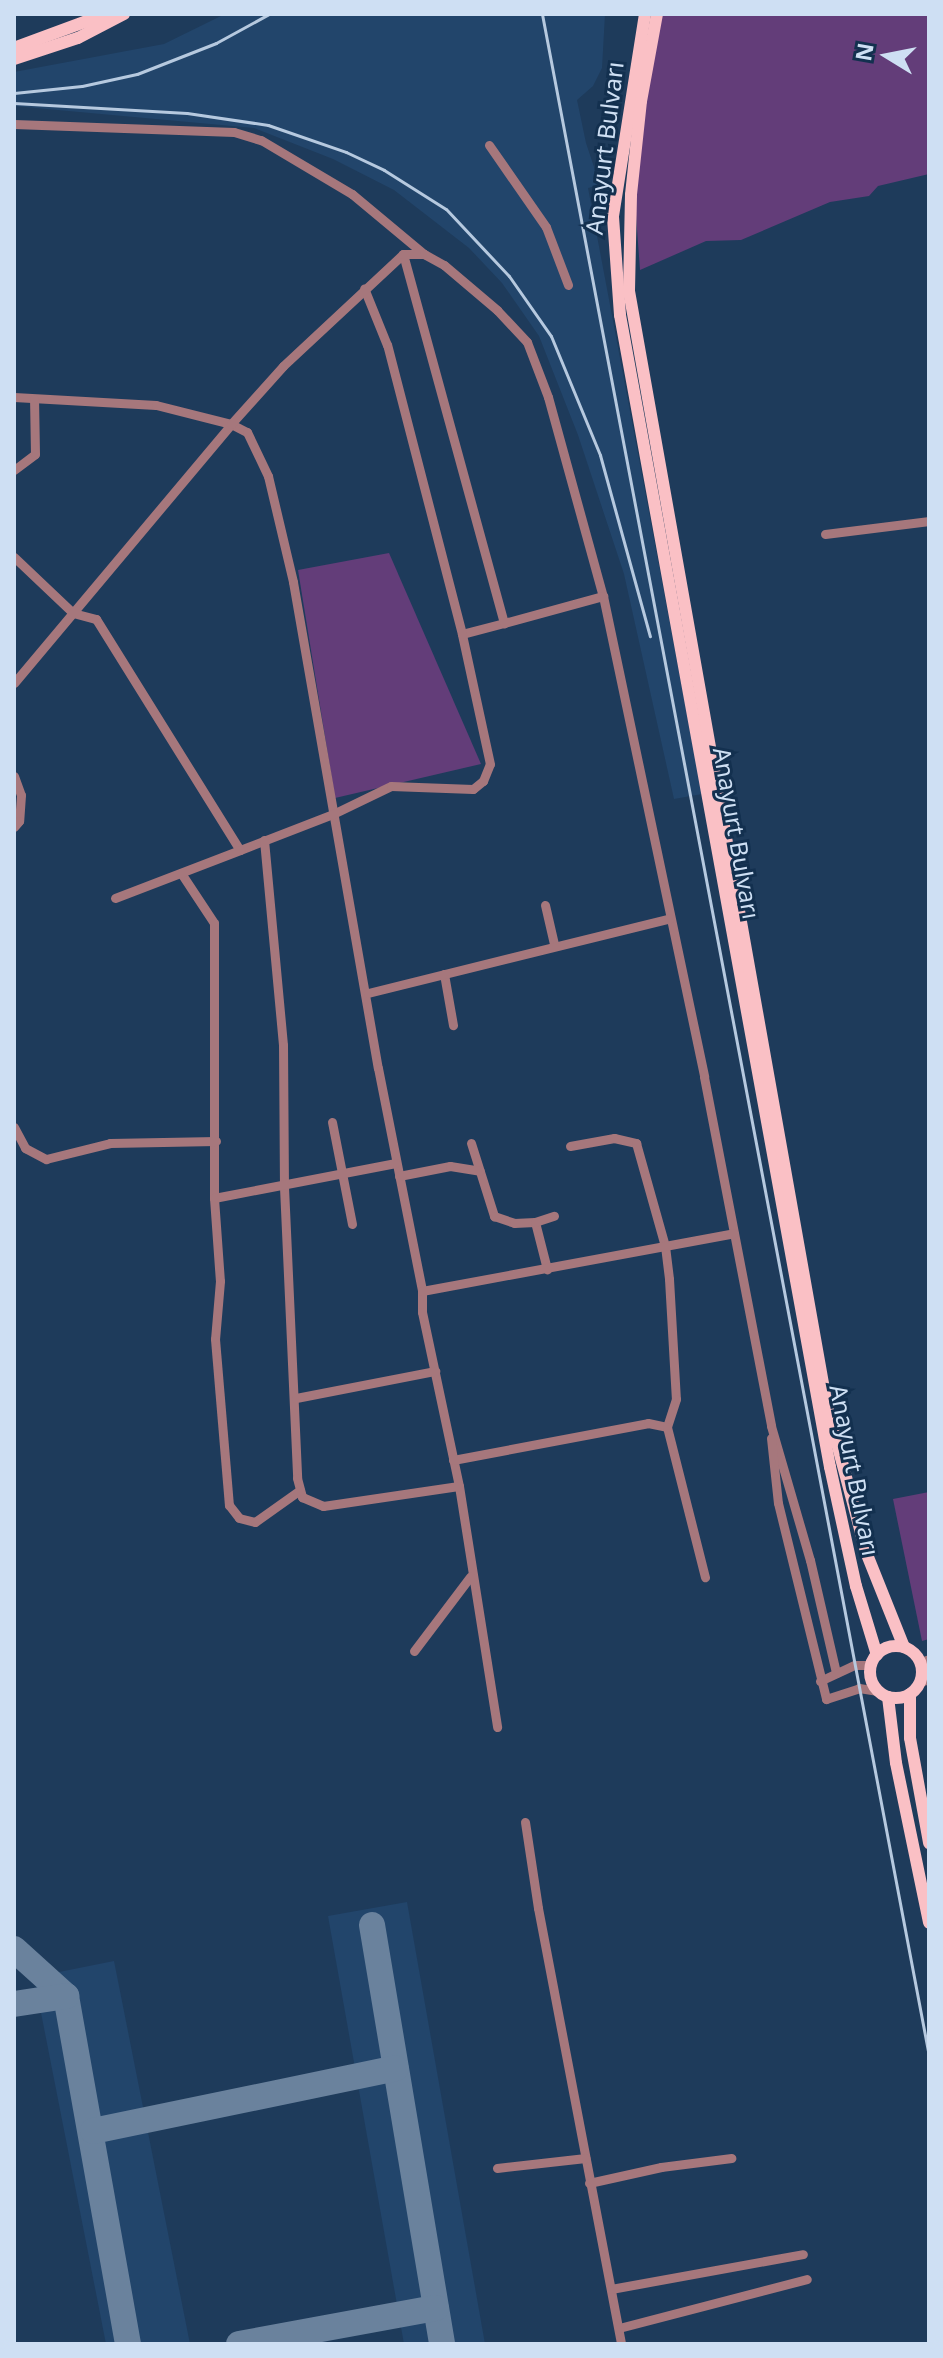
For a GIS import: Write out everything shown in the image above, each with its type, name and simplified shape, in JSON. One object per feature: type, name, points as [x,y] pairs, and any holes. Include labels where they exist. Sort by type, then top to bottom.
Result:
[{"type":"main road","points":[[17,51],[106,14]]},
{"type":"main road","points":[[17,51],[78,38],[124,14]]},
{"type":"main road","name":"Anayurt Bulvarı","points":[[645,14],[613,217],[620,315],[830,1467],[874,1660]]},
{"type":"main road","name":"Anayurt Bulvarı","points":[[657,14],[641,101],[631,195],[629,291],[827,1406],[866,1552],[904,1647]]},
{"type":"main road","points":[[883,1694],[900,1698],[910,1694],[925,1680],[925,1661],[904,1647],[890,1647],[874,1660],[871,1680],[883,1694],[929,1923]]},
{"type":"main road","points":[[910,1694],[910,1738],[929,1843]]},
{"type":"street","points":[[14,124],[234,132],[261,140],[352,194],[424,254],[444,265],[497,310],[527,342],[548,397],[603,596],[771,1426],[810,1560],[836,1673]]},
{"type":"street","points":[[489,145],[546,227],[568,285]]},
{"type":"street","points":[[14,683],[283,366],[403,254],[424,254]]},
{"type":"street","points":[[403,254],[504,623]]},
{"type":"street","points":[[115,898],[333,814],[391,786],[473,789],[483,781],[490,764],[462,634],[387,345],[364,288]]},
{"type":"street","points":[[14,397],[156,405],[231,424],[247,432],[268,476],[293,582],[396,1163],[422,1291],[422,1312],[459,1486],[470,1577],[497,1727]]},
{"type":"street","points":[[14,470],[35,454],[34,399]]},
{"type":"street","points":[[825,534],[929,521]]},
{"type":"street","points":[[14,557],[73,613],[96,619],[240,850]]},
{"type":"street","points":[[462,634],[603,596]]},
{"type":"street","points":[[14,776],[21,795],[19,821],[14,827]]},
{"type":"street","points":[[264,840],[283,1045],[284,1187],[302,1497],[323,1506],[459,1486]]},
{"type":"street","points":[[181,873],[214,923],[214,1198],[220,1281],[215,1339],[229,1505],[239,1518],[255,1522],[300,1490]]},
{"type":"street","points":[[545,905],[554,944]]},
{"type":"street","points":[[368,993],[554,944],[670,918]]},
{"type":"street","points":[[444,974],[453,1025]]},
{"type":"street","points":[[332,1122],[352,1224]]},
{"type":"street","points":[[14,1127],[25,1148],[46,1159],[110,1143],[216,1141]]},
{"type":"street","points":[[570,1146],[614,1138],[636,1143],[665,1246],[676,1399],[667,1427],[705,1577]]},
{"type":"street","points":[[471,1143],[494,1216],[514,1223],[535,1222],[554,1216]]},
{"type":"street","points":[[214,1198],[284,1187],[396,1163]]},
{"type":"street","points":[[399,1176],[450,1166],[480,1171]]},
{"type":"street","points":[[535,1222],[547,1269]]},
{"type":"street","points":[[422,1291],[734,1233]]},
{"type":"street","points":[[296,1398],[435,1371]]},
{"type":"street","points":[[453,1460],[648,1423],[667,1427]]},
{"type":"street","points":[[771,1426],[778,1503],[826,1699],[859,1688],[883,1694]]},
{"type":"street","points":[[414,1651],[470,1577]]},
{"type":"street","points":[[820,1681],[874,1660]]},
{"type":"street","points":[[525,1822],[621,2344]]},
{"type":"street","points":[[497,2168],[585,2158]]},
{"type":"street","points":[[589,2183],[661,2167],[731,2158]]},
{"type":"street","points":[[611,2289],[803,2254]]},
{"type":"street","points":[[619,2328],[807,2279]]},
{"type":"shaded area","points":[[225,14],[605,14],[602,68],[593,86],[577,100],[586,143],[600,185],[588,188],[702,794],[674,799],[624,574],[578,435],[539,336],[502,283],[469,248],[394,190],[333,159],[254,128],[14,106],[14,72],[164,44]]},
{"type":"shaded area","points":[[662,14],[929,14],[929,174],[878,186],[869,196],[830,202],[741,240],[706,241],[640,270],[634,188],[640,125]]},
{"type":"shaded area","points":[[389,553],[481,764],[335,798],[298,570]]},
{"type":"shaded area","points":[[929,1492],[929,1639],[922,1641],[893,1499]]},
{"type":"shaded area","points":[[407,1902],[485,2344],[404,2344],[328,1916]]},
{"type":"shaded area","points":[[114,1961],[190,2344],[106,2344],[34,1977]]},
{"type":"taxiway","points":[[372,1925],[442,2344]]},
{"type":"taxiway","points":[[14,1949],[66,1996],[128,2344]]},
{"type":"taxiway","points":[[14,2004],[66,1996]]},
{"type":"taxiway","points":[[93,2131],[396,2068]]},
{"type":"taxiway","points":[[239,2344],[436,2308]]},
{"type":"railway","points":[[14,93],[82,86],[137,74],[216,43],[269,14]]},
{"type":"railway","points":[[542,14],[929,2057]]},
{"type":"railway","points":[[14,103],[187,113],[268,125],[346,152],[384,170],[446,209],[509,276],[551,336],[600,455],[650,636]]}]
